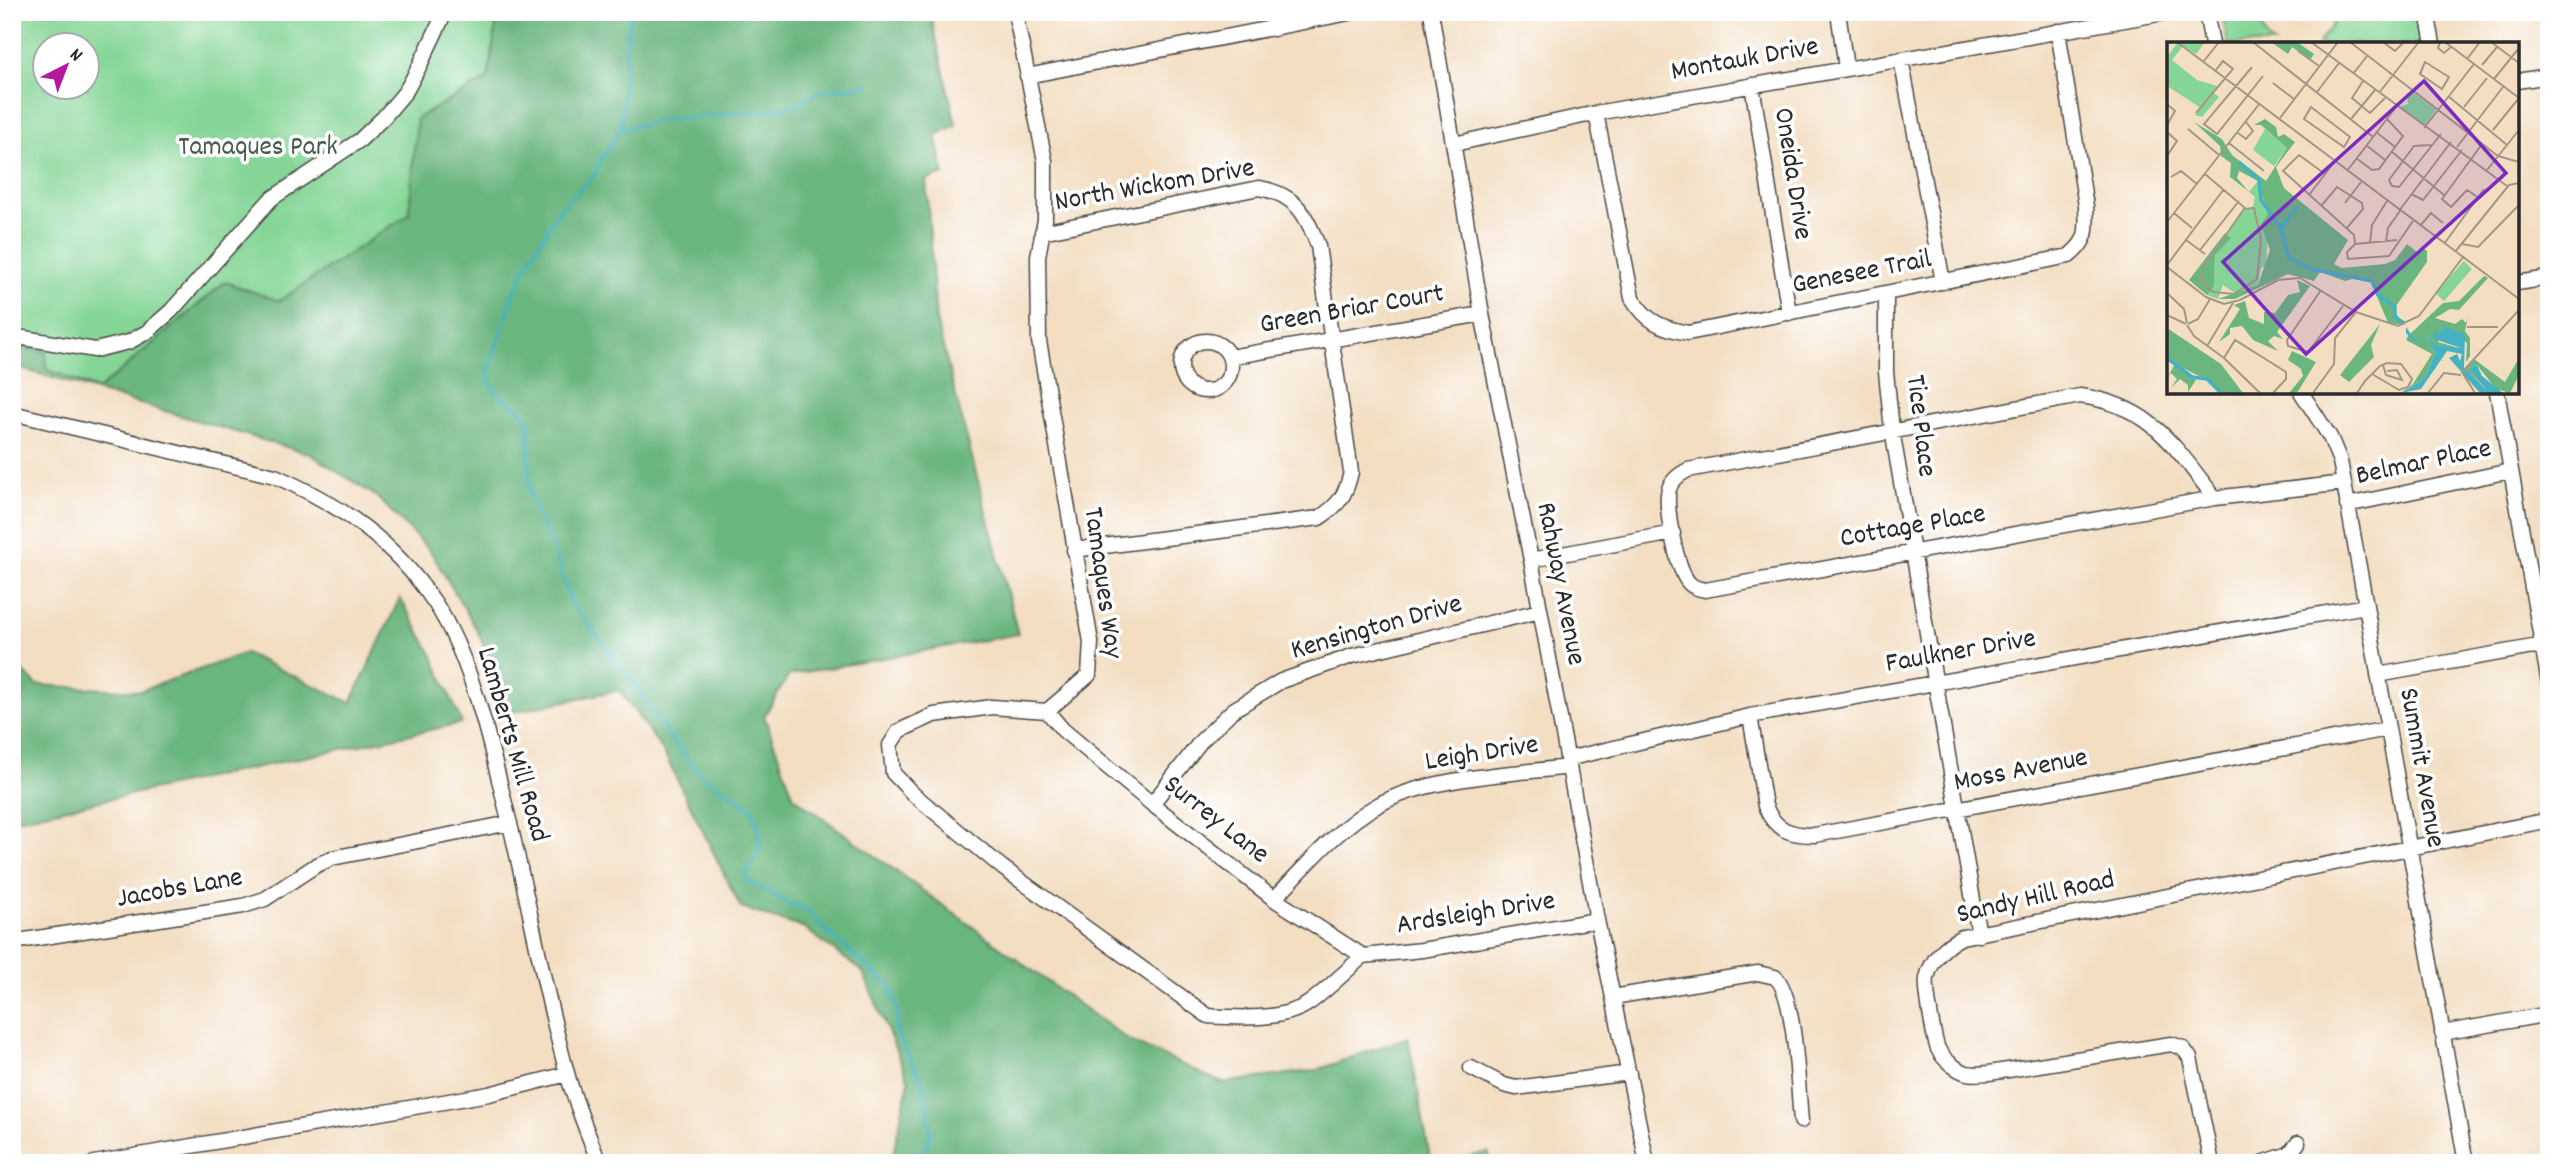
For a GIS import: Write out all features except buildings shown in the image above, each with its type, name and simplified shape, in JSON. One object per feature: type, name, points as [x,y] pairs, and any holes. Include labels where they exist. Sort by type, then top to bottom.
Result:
[{"type":"street","points":[[12,336],[95,350],[129,342],[148,332],[171,311],[271,199],[360,140],[384,117],[406,90],[445,12]]},
{"type":"street","name":"Tamaques Way","points":[[1016,12],[1045,161],[1045,220],[1038,256],[1039,341],[1091,642],[1089,675],[1046,711]]},
{"type":"street","points":[[1271,12],[1274,29]]},
{"type":"street","points":[[1027,76],[1354,12]]},
{"type":"street","name":"Rahway Avenue","points":[[1431,12],[1482,314],[1531,560],[1597,920],[1647,1163]]},
{"type":"street","points":[[1838,12],[1846,68]]},
{"type":"street","name":"Montauk Drive","points":[[1454,144],[1596,113],[2170,12]]},
{"type":"street","points":[[2206,12],[2212,42]]},
{"type":"street","points":[[2427,12],[2433,42]]},
{"type":"street","name":"Genesee Trail","points":[[1596,113],[1632,298],[1642,313],[1657,324],[1688,333],[2069,256],[2084,241],[2087,226],[2058,31]]},
{"type":"street","points":[[1901,59],[1943,282]]},
{"type":"street","points":[[2519,81],[2549,76]]},
{"type":"street","name":"Oneida Drive","points":[[1752,85],[1789,313]]},
{"type":"street","name":"North Wickom Drive","points":[[1042,232],[1259,188],[1279,191],[1309,221],[1318,246],[1351,472],[1347,492],[1337,506],[1320,518],[1074,550]]},
{"type":"street","points":[[2519,283],[2549,278]]},
{"type":"street","name":"Tice Place","points":[[1886,294],[1886,372],[1892,430],[1979,935]]},
{"type":"street","name":"Green Briar Court","points":[[1230,357],[1482,314]]},
{"type":"street","name":"Summit Avenue","points":[[2302,394],[2330,437],[2340,461],[2466,1163]]},
{"type":"street","points":[[2497,394],[2545,644],[2549,683]]},
{"type":"street","points":[[1892,430],[2080,396],[2105,399],[2128,408],[2145,419],[2172,445],[2215,498]]},
{"type":"street","name":"Lamberts Mill Road","points":[[12,413],[275,476],[316,494],[353,517],[409,569],[436,606],[461,654],[492,751],[567,1074],[599,1163]]},
{"type":"street","name":"Cottage Place","points":[[1892,430],[1688,470],[1680,474],[1669,487],[1673,533],[1681,573],[1690,585],[1705,590],[2215,498],[2344,484]]},
{"type":"street","name":"Belmar Place","points":[[2347,505],[2510,471]]},
{"type":"street","points":[[1531,560],[1673,533]]},
{"type":"street","name":"Faulkner Drive","points":[[1568,763],[1750,716],[2366,606]]},
{"type":"street","name":"Kensington Drive","points":[[1152,804],[1201,741],[1233,710],[1281,681],[1352,656],[1539,611]]},
{"type":"street","points":[[2378,676],[2545,644]]},
{"type":"street","points":[[1046,711],[992,707],[934,715],[900,731],[890,745],[893,773],[913,794],[1003,868],[1208,1016],[1231,1018],[1291,1012],[1308,1004],[1363,956]]},
{"type":"street","name":"Surrey Lane","points":[[1046,711],[1063,730],[1152,804],[1274,899],[1363,956]]},
{"type":"street","name":"Moss Avenue","points":[[1750,716],[1765,806],[1770,818],[1782,830],[1803,835],[1815,835],[2388,729]]},
{"type":"street","name":"Leigh Drive","points":[[1274,899],[1335,838],[1378,805],[1426,786],[1568,763]]},
{"type":"street","name":"Sandy Hill Road","points":[[2212,1163],[2190,1058],[2183,1048],[2171,1044],[1989,1073],[1967,1073],[1944,1058],[1938,1048],[1927,993],[1927,978],[1934,962],[1951,942],[1962,937],[2549,820]]},
{"type":"street","name":"Jacobs Lane","points":[[12,942],[243,906],[265,899],[332,858],[510,823]]},
{"type":"street","name":"Ardsleigh Drive","points":[[1363,956],[1422,950],[1597,920]]},
{"type":"street","points":[[1613,997],[1758,974],[1775,977],[1785,990],[1791,1023],[1801,1121]]},
{"type":"street","points":[[2442,1033],[2549,1014]]},
{"type":"street","points":[[1471,1068],[1504,1085],[1516,1088],[1629,1073]]},
{"type":"street","points":[[94,1163],[489,1094],[567,1074]]},
{"type":"street","points":[[2262,1163],[2288,1154],[2298,1143]]},
{"type":"green space","name":"Tamaques Park","points":[[12,12],[498,12],[488,79],[417,118],[409,214],[279,301],[225,282],[98,390],[45,369],[46,352],[12,344]]},
{"type":"green space","points":[[498,12],[930,12],[956,125],[936,135],[944,174],[926,180],[936,320],[1018,634],[789,675],[764,716],[794,797],[1128,1040],[1222,1083],[1317,1070],[1408,1037],[1431,1163],[891,1163],[909,1081],[863,972],[804,928],[741,908],[663,751],[619,690],[512,712],[477,630],[431,552],[377,497],[310,454],[12,366],[12,344],[46,352],[46,369],[98,390],[225,282],[279,301],[409,214],[417,118],[488,79]]},
{"type":"green space","points":[[2342,12],[2405,12],[2418,24],[2422,42],[2320,42]]},
{"type":"green space","points":[[2255,13],[2271,42],[2228,42],[2223,20]]},
{"type":"green space","points":[[400,598],[431,652],[462,723],[12,820],[12,661],[37,685],[140,691],[245,653],[351,703]]},
{"type":"green space","points":[[1488,1152],[1492,1163],[1444,1163]]},
{"type":"waterway","points":[[631,12],[627,34],[621,129],[601,159],[594,176],[571,197],[554,218],[526,267],[514,293],[487,376],[499,396],[515,406],[529,420],[529,491],[552,545],[572,604],[701,775],[751,808],[757,820],[760,845],[755,861],[746,872],[746,880],[786,902],[808,910],[816,922],[890,986],[897,1009],[897,1034],[923,1082],[929,1114],[930,1137],[923,1156],[913,1163]]},
{"type":"waterway","points":[[622,129],[657,121],[779,109],[795,105],[820,91],[869,84]]}]
